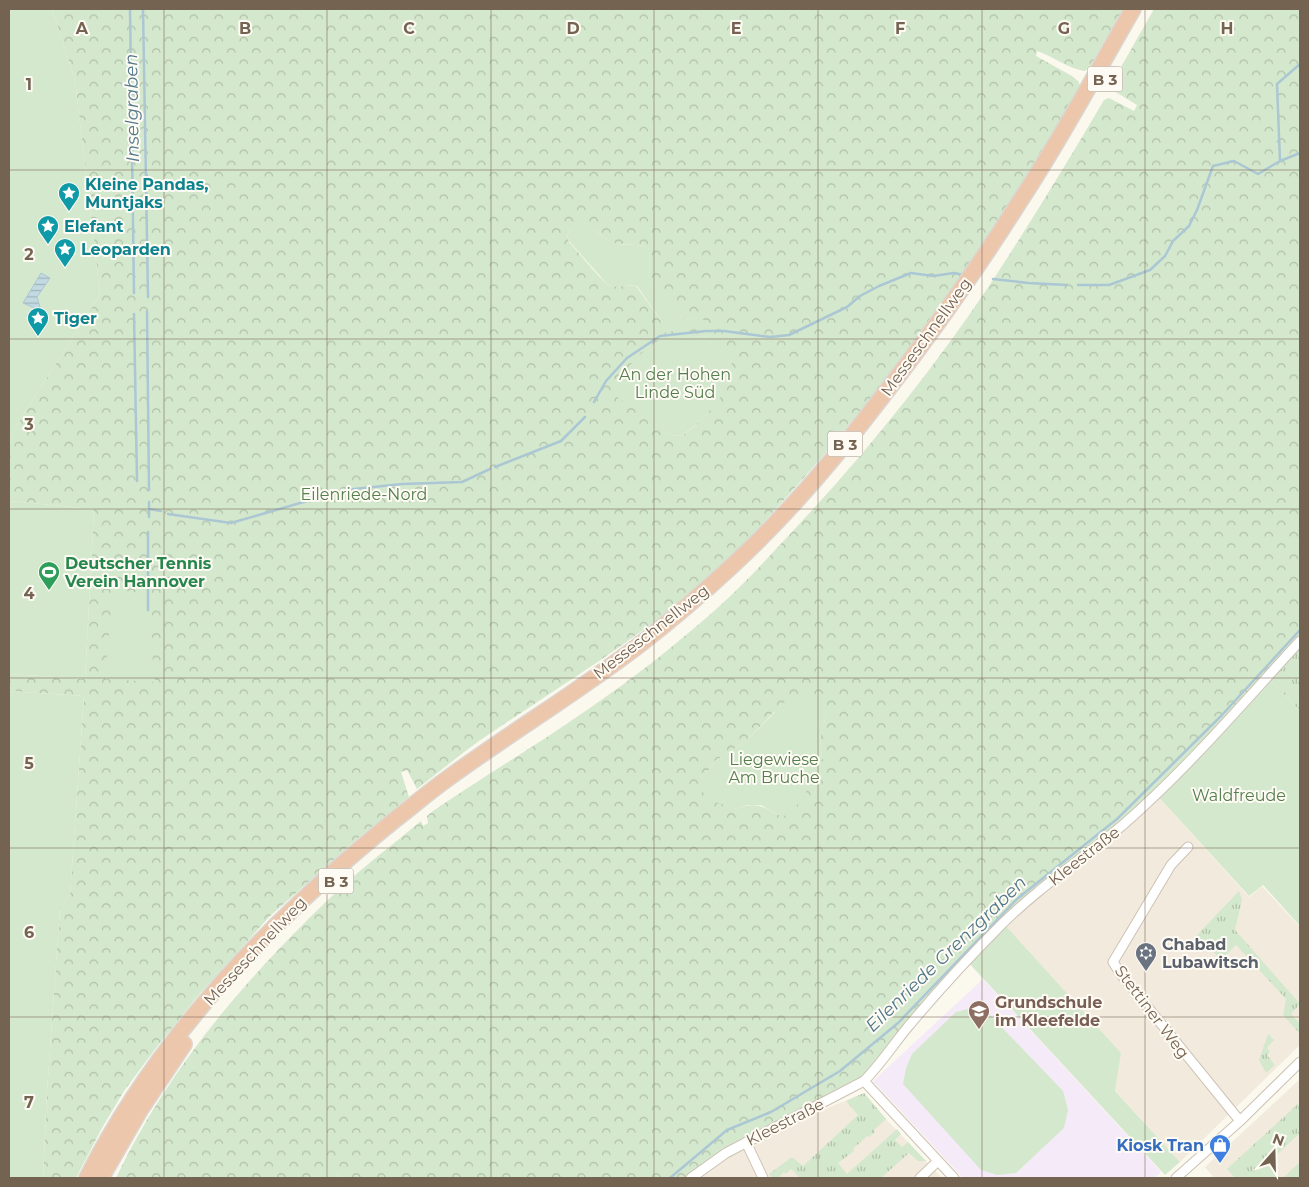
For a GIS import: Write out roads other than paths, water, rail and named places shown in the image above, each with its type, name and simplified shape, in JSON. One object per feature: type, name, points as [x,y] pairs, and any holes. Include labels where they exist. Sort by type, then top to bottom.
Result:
[{"type":"highway","name":"Messeschnellweg","points":[[87,1178],[129,1104],[183,1030],[254,948],[298,903],[345,860],[446,779],[642,643],[735,563],[822,473],[909,363],[985,256],[1056,144],[1134,9]]},
{"type":"highway","name":"Messeschnellweg","points":[[100,1178],[140,1110],[190,1035],[227,990],[305,909],[351,867],[452,786],[649,650],[741,569],[830,477],[916,368],[992,261],[1064,149],[1145,9]]},
{"type":"street","name":"Kleestraße","points":[[692,1178],[726,1153],[864,1081],[951,977],[1002,923],[1034,895],[1125,823],[1156,794],[1300,641]]},
{"type":"street","name":"Stettiner Weg","points":[[1188,847],[1171,866],[1113,962],[1240,1122]]},
{"type":"street","points":[[1176,1178],[1240,1122],[1300,1062]]},
{"type":"street","points":[[864,1081],[954,1178]]},
{"type":"street","points":[[746,1142],[763,1178]]},
{"type":"street","points":[[920,1178],[938,1161]]},
{"type":"water","points":[[41,273],[50,278],[37,297],[39,310],[23,303]]},
{"type":"waterway","points":[[130,9],[134,293]]},
{"type":"waterway","name":"Inselgraben","points":[[143,9],[148,297]]},
{"type":"waterway","points":[[1280,161],[1277,84],[1300,64]]},
{"type":"waterway","points":[[1078,285],[1109,285],[1150,270],[1165,256],[1173,241],[1189,226],[1213,166],[1234,161],[1258,174],[1280,161],[1300,153]]},
{"type":"waterway","points":[[594,402],[606,381],[627,358],[660,336],[706,331],[724,331],[770,337],[789,335],[847,307],[860,296],[879,286],[911,273],[933,276],[954,273],[964,275]]},
{"type":"waterway","points":[[993,279],[1067,285]]},
{"type":"waterway","name":"Inselgraben","points":[[147,311],[149,490]]},
{"type":"waterway","points":[[134,314],[137,481]]},
{"type":"waterway","points":[[495,467],[561,441],[585,417]]},
{"type":"waterway","points":[[168,514],[231,523],[345,490],[402,484],[462,482],[490,469]]},
{"type":"waterway","name":"Inselgraben","points":[[149,502],[149,517]]},
{"type":"waterway","points":[[149,509],[161,511]]},
{"type":"waterway","points":[[148,532],[148,610]]},
{"type":"waterway","name":"Eilenriede Grenzgraben","points":[[670,1178],[727,1130],[771,1112],[840,1071],[898,1023],[1017,899],[1117,819],[1221,716],[1300,630]]},
{"type":"place","name":"Kleine Pandas, Muntjaks","points":[[69,212]]},
{"type":"place","name":"Elefant","points":[[48,245]]},
{"type":"place","name":"Leoparden","points":[[65,268]]},
{"type":"place","name":"Tiger","points":[[38,337]]},
{"type":"place","name":"Deutscher Tennis Verein Hannover","points":[[49,591]]},
{"type":"place","name":"Chabad Lubawitsch","points":[[1146,972]]},
{"type":"place","name":"Grundschule im Kleefelde","points":[[979,1030]]},
{"type":"place","name":"Kiosk Tran","points":[[1220,1164]]},
{"type":"park label","name":"An der Hohen Linde Süd","points":[[675,383]]},
{"type":"park label","name":"Eilenriede-Nord","points":[[364,494]]},
{"type":"park label","name":"Liegewiese Am Bruche","points":[[774,768]]},
{"type":"park label","name":"Waldfreude","points":[[1239,795]]}]
